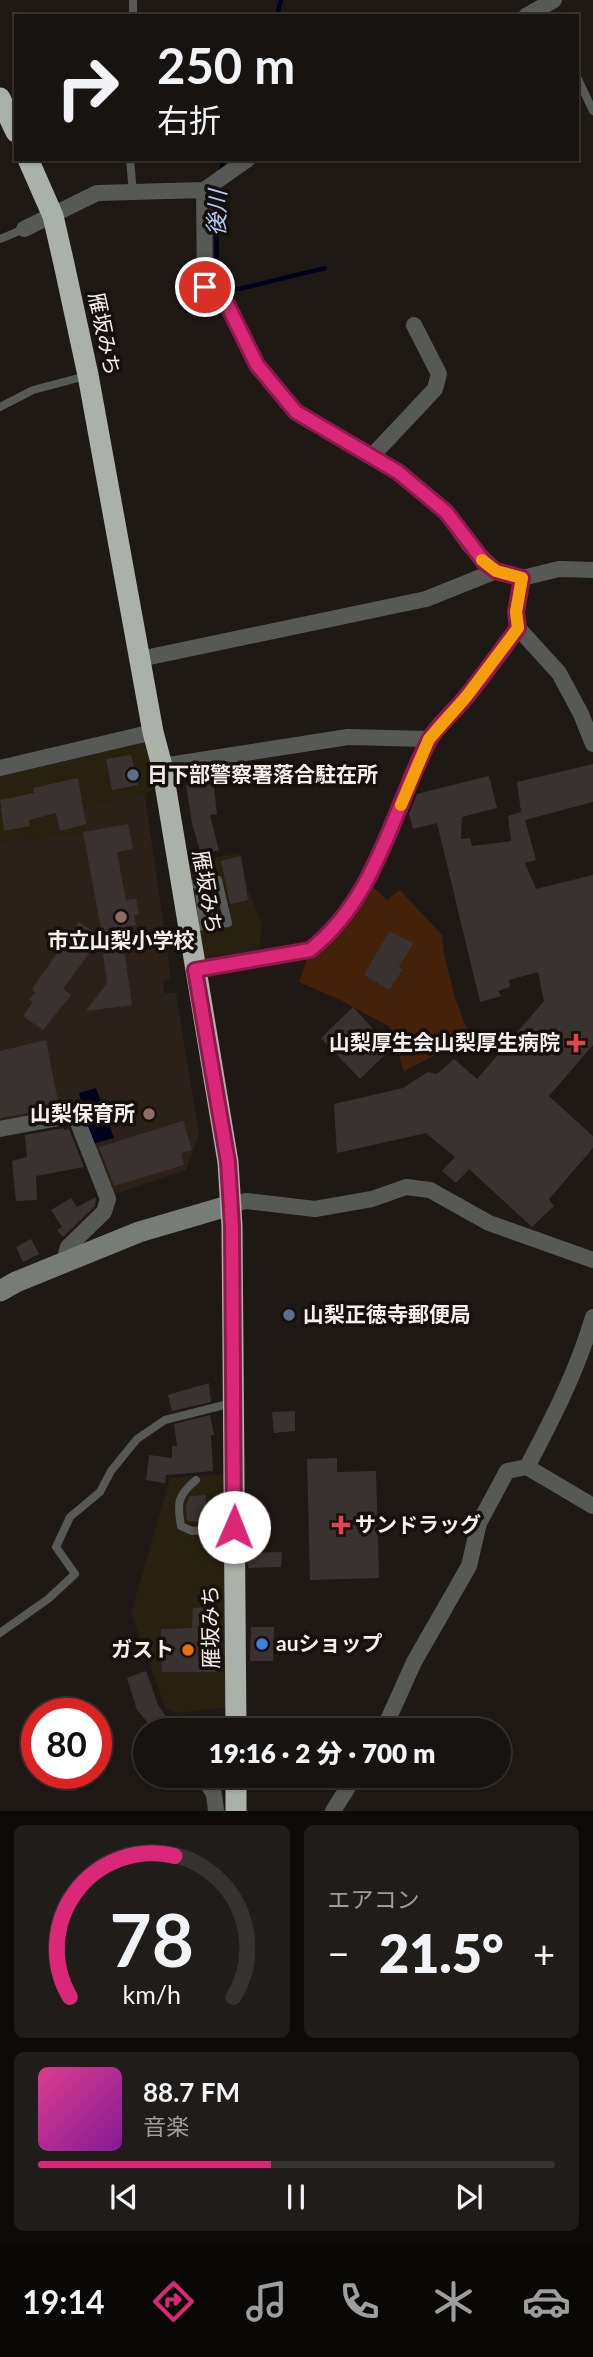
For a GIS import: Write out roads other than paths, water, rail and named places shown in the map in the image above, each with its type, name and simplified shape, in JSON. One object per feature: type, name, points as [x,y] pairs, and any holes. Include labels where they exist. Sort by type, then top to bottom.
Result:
[{"type":"highway","points":[[0,99],[14,128]]},
{"type":"highway","name":"雁坂みち","points":[[29,161],[52,216],[88,375],[153,732],[189,885],[196,928],[195,970],[222,1122],[230,1205],[236,1718]]},
{"type":"highway","points":[[236,1788],[236,1811]]},
{"type":"street","points":[[530,14],[548,5]]},
{"type":"street","points":[[24,229],[97,193],[204,190],[245,161]]},
{"type":"street","points":[[204,190],[205,287],[228,306],[257,365],[296,412],[398,472],[446,512],[469,545],[496,571],[522,578],[559,569],[593,570]]},
{"type":"street","points":[[372,456],[435,389],[439,374],[414,324]]},
{"type":"street","points":[[140,659],[426,599],[496,571]]},
{"type":"street","points":[[522,578],[516,612],[518,628],[559,673],[581,714],[593,744]]},
{"type":"street","points":[[195,970],[310,950],[324,939],[349,909],[380,855],[429,739],[466,697],[518,628]]},
{"type":"street","points":[[0,768],[153,732]]},
{"type":"street","points":[[162,766],[348,737],[429,739]]},
{"type":"street","points":[[0,1129],[75,1115],[108,1199],[104,1212],[68,1247],[63,1265]]},
{"type":"street","points":[[0,1291],[139,1232],[230,1205],[246,1201],[315,1209],[372,1199],[406,1186],[430,1189],[489,1223],[593,1261]]},
{"type":"street","points":[[527,1467],[571,1380],[593,1317]]},
{"type":"street","points":[[389,1718],[414,1662],[469,1566],[479,1523],[507,1471],[527,1467],[593,1506]]},
{"type":"street","points":[[210,1788],[214,1794],[216,1811]]},
{"type":"street","points":[[333,1811],[347,1788]]},
{"type":"lane","points":[[579,81],[593,111]]},
{"type":"lane","points":[[130,161],[133,193]]},
{"type":"lane","points":[[0,239],[24,229]]},
{"type":"lane","points":[[0,407],[33,390],[88,375]]},
{"type":"lane","points":[[189,885],[218,880],[228,923],[196,928]]},
{"type":"lane","points":[[208,882],[215,925]]},
{"type":"lane","points":[[0,1633],[48,1599],[75,1574],[56,1547],[69,1517],[100,1492],[111,1471],[137,1439],[165,1420],[234,1403]]},
{"type":"lane","points":[[197,1480],[186,1489],[177,1504],[181,1527],[192,1531],[234,1527]]},
{"type":"water","points":[[96,1088],[114,1138],[92,1144],[79,1093]]},
{"type":"waterway","name":"後川","points":[[278,14],[281,0]]},
{"type":"waterway","name":"後川","points":[[220,174],[223,161]]},
{"type":"waterway","name":"後川","points":[[216,189],[217,281],[226,288],[239,289],[325,268]]},
{"type":"place","name":"日下部警察署落合駐在所","points":[[133,775]]},
{"type":"place","name":"市立山梨小学校","points":[[121,917]]},
{"type":"place","name":"山梨厚生会山梨厚生病院","points":[[576,1043]]},
{"type":"place","name":"山梨保育所","points":[[149,1114]]},
{"type":"place","name":"山梨正徳寺郵便局","points":[[289,1315]]},
{"type":"place","name":"サンドラッグ","points":[[341,1525]]},
{"type":"place","name":"auショップ","points":[[262,1644]]},
{"type":"place","name":"ガスト","points":[[188,1650]]}]
